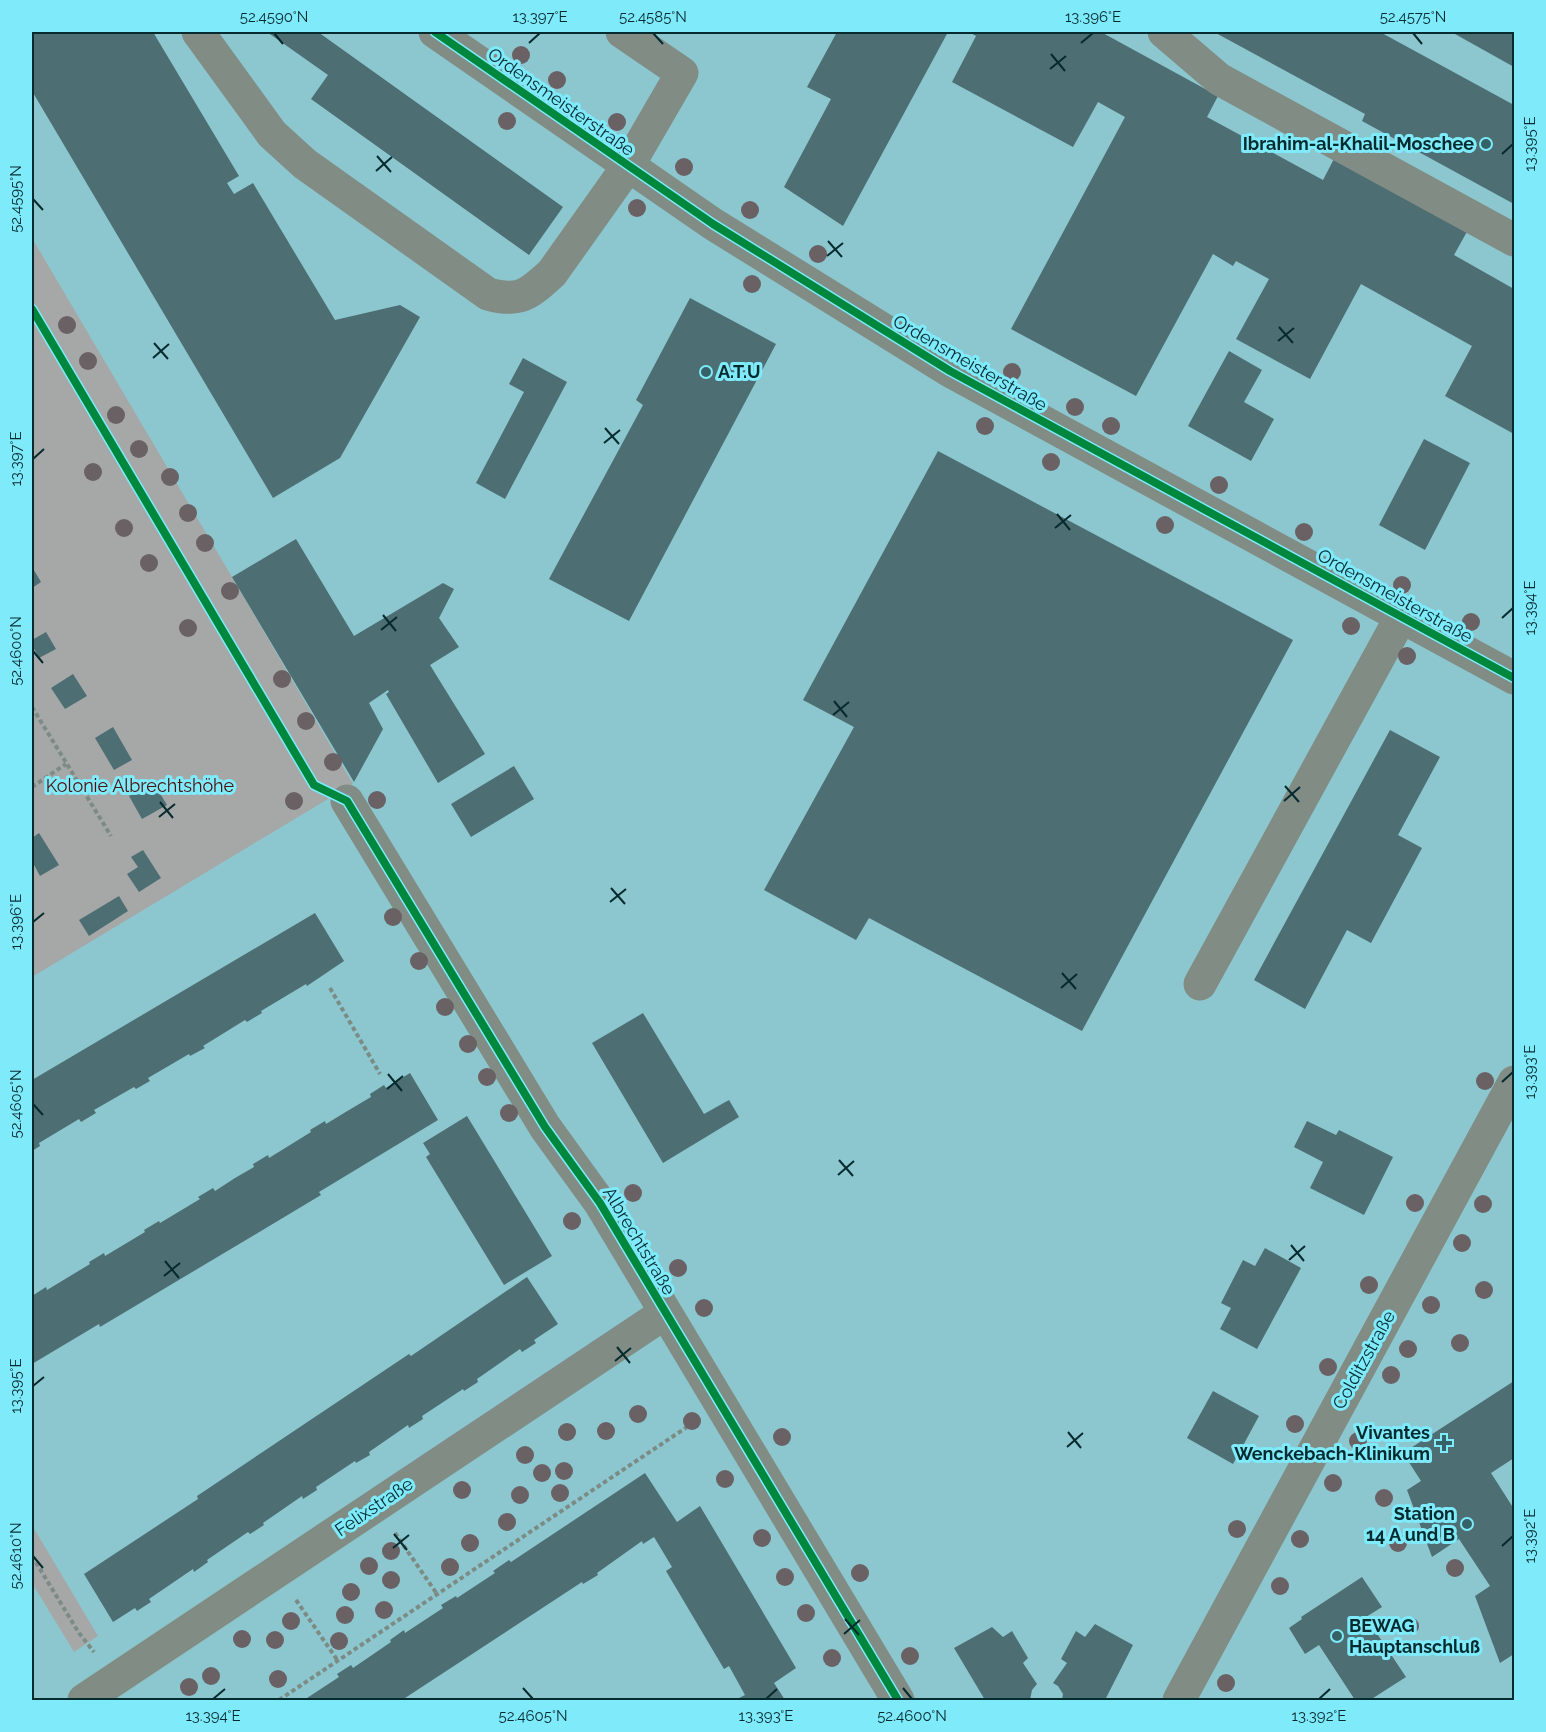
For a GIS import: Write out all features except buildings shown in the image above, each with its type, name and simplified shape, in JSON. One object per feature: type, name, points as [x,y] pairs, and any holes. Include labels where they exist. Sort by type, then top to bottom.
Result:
[{"type":"street","points":[[198,32],[272,134],[305,164],[488,294],[506,299],[522,296],[537,287],[552,273],[628,166],[682,73],[622,32]]},
{"type":"street","name":"Ordensmeisterstraße","points":[[435,32],[713,224],[950,371],[1515,678]]},
{"type":"street","points":[[1164,32],[1219,79],[1515,240]]},
{"type":"street","points":[[1200,984],[1401,617]]},
{"type":"street","name":"Albrechtstraße","points":[[347,801],[544,1127],[600,1203],[898,1701]]},
{"type":"street","name":"Colditzstraße","points":[[1179,1701],[1515,1082]]},
{"type":"street","name":"Felixstraße","points":[[84,1701],[665,1313]]},
{"type":"path","points":[[32,707],[111,836]]},
{"type":"path","points":[[32,787],[66,764]]},
{"type":"path","points":[[330,988],[380,1074]]},
{"type":"path","points":[[279,1701],[687,1427]]},
{"type":"path","points":[[376,1506],[437,1594]]},
{"type":"path","points":[[32,1556],[79,1633],[100,1660]]},
{"type":"path","points":[[277,1572],[338,1661]]},
{"type":"green space","name":"Kolonie Albrechtshöhe","points":[[32,238],[353,784],[32,977]]},
{"type":"green space","points":[[32,1525],[98,1636],[74,1652],[32,1583]]},
{"type":"cycle path","points":[[435,32],[713,224],[950,371],[1514,678]]},
{"type":"cycle path","points":[[32,309],[314,785],[347,801],[545,1127],[600,1203],[898,1700]]},
{"type":"place","name":"Ibrahim-al-Khalil-Moschee","points":[[1486,144]]},
{"type":"place","name":"A.T.U","points":[[706,372]]},
{"type":"place","name":"Vivantes Wenckebach-Klinikum","points":[[1444,1443]]},
{"type":"place","name":"Station 14 A und B","points":[[1467,1524]]},
{"type":"place","name":"BEWAG Hauptanschluß","points":[[1337,1636]]}]
